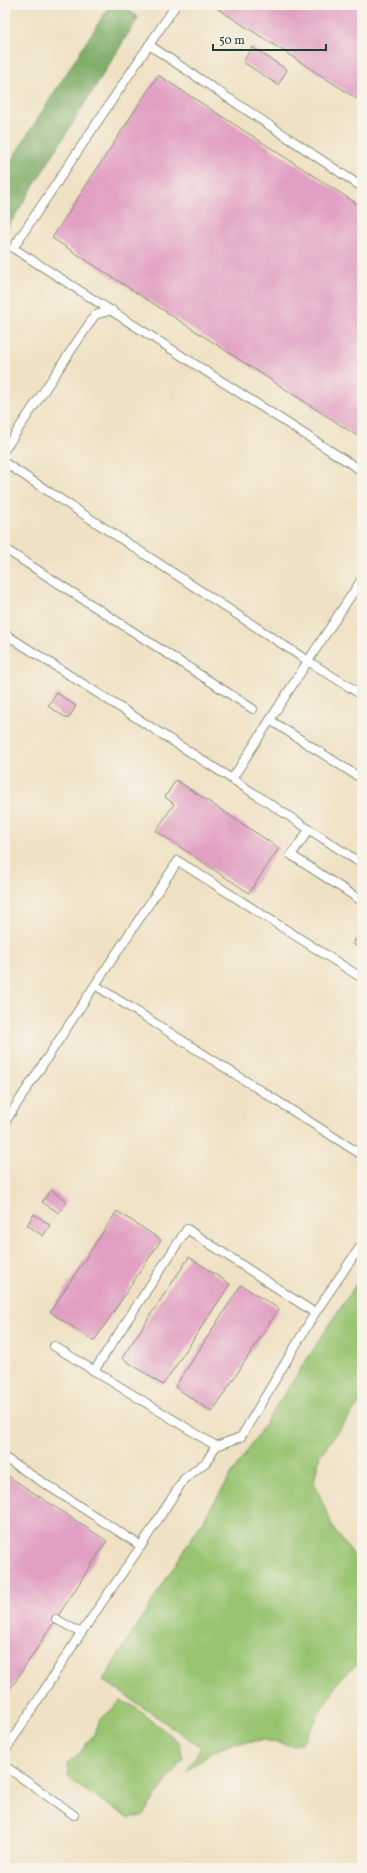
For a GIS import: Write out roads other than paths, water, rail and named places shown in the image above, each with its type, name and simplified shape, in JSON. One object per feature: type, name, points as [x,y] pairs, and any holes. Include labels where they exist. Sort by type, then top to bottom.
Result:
[{"type":"lane","points":[[176,5],[13,248],[362,471]]},
{"type":"lane","points":[[150,45],[362,187]]},
{"type":"lane","points":[[5,449],[95,315],[112,310]]},
{"type":"lane","points":[[5,463],[362,695]]},
{"type":"lane","points":[[5,549],[254,709]]},
{"type":"lane","points":[[232,779],[362,579]]},
{"type":"lane","points":[[5,634],[362,864]]},
{"type":"lane","points":[[270,720],[362,779]]},
{"type":"lane","points":[[309,830],[291,855],[362,901]]},
{"type":"lane","points":[[5,1122],[178,861],[362,978]]},
{"type":"lane","points":[[95,985],[362,1156]]},
{"type":"lane","points":[[94,1371],[187,1229],[315,1313]]},
{"type":"lane","points":[[5,1751],[81,1633],[141,1546],[184,1479],[206,1462],[216,1446],[241,1437],[315,1313],[362,1244]]},
{"type":"lane","points":[[54,1346],[216,1446]]},
{"type":"lane","points":[[5,1458],[141,1546]]},
{"type":"lane","points":[[56,1619],[81,1633]]},
{"type":"lane","points":[[5,1766],[74,1815]]}]
